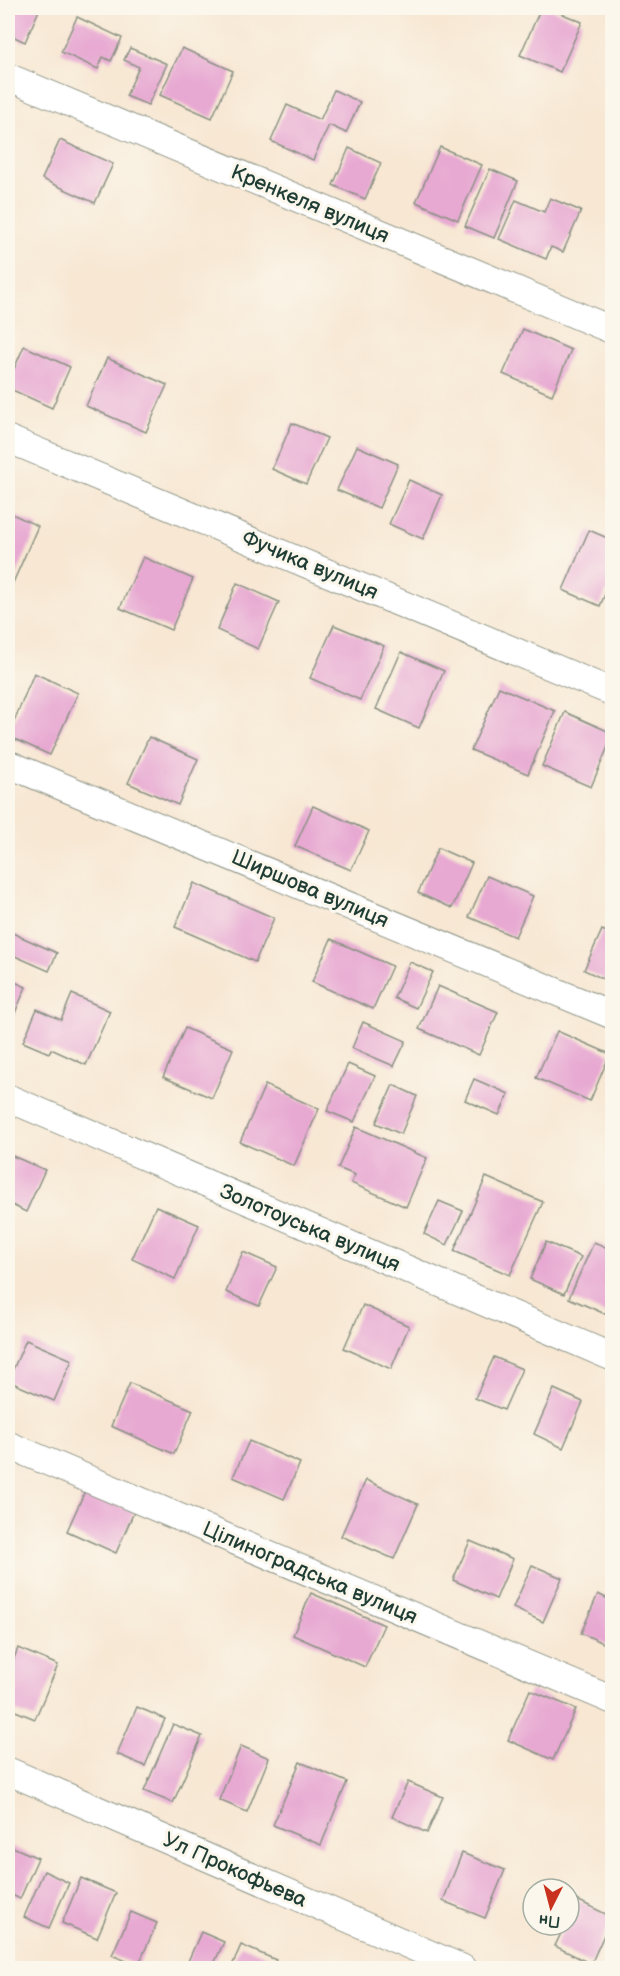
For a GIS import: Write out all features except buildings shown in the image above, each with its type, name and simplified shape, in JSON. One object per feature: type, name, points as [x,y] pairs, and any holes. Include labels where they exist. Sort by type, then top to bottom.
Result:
[{"type":"street","name":"Кренкеля вулиця","points":[[8,77],[612,330]]},
{"type":"street","name":"Фучика вулиця","points":[[8,439],[612,692]]},
{"type":"street","name":"Ширшова вулиця","points":[[8,764],[612,1015]]},
{"type":"street","name":"Золотоуська вулиця","points":[[8,1098],[612,1357]]},
{"type":"street","name":"Цілиноградська вулиця","points":[[8,1445],[612,1700]]},
{"type":"street","name":"Ул Прокофьева","points":[[8,1771],[462,1968]]}]
